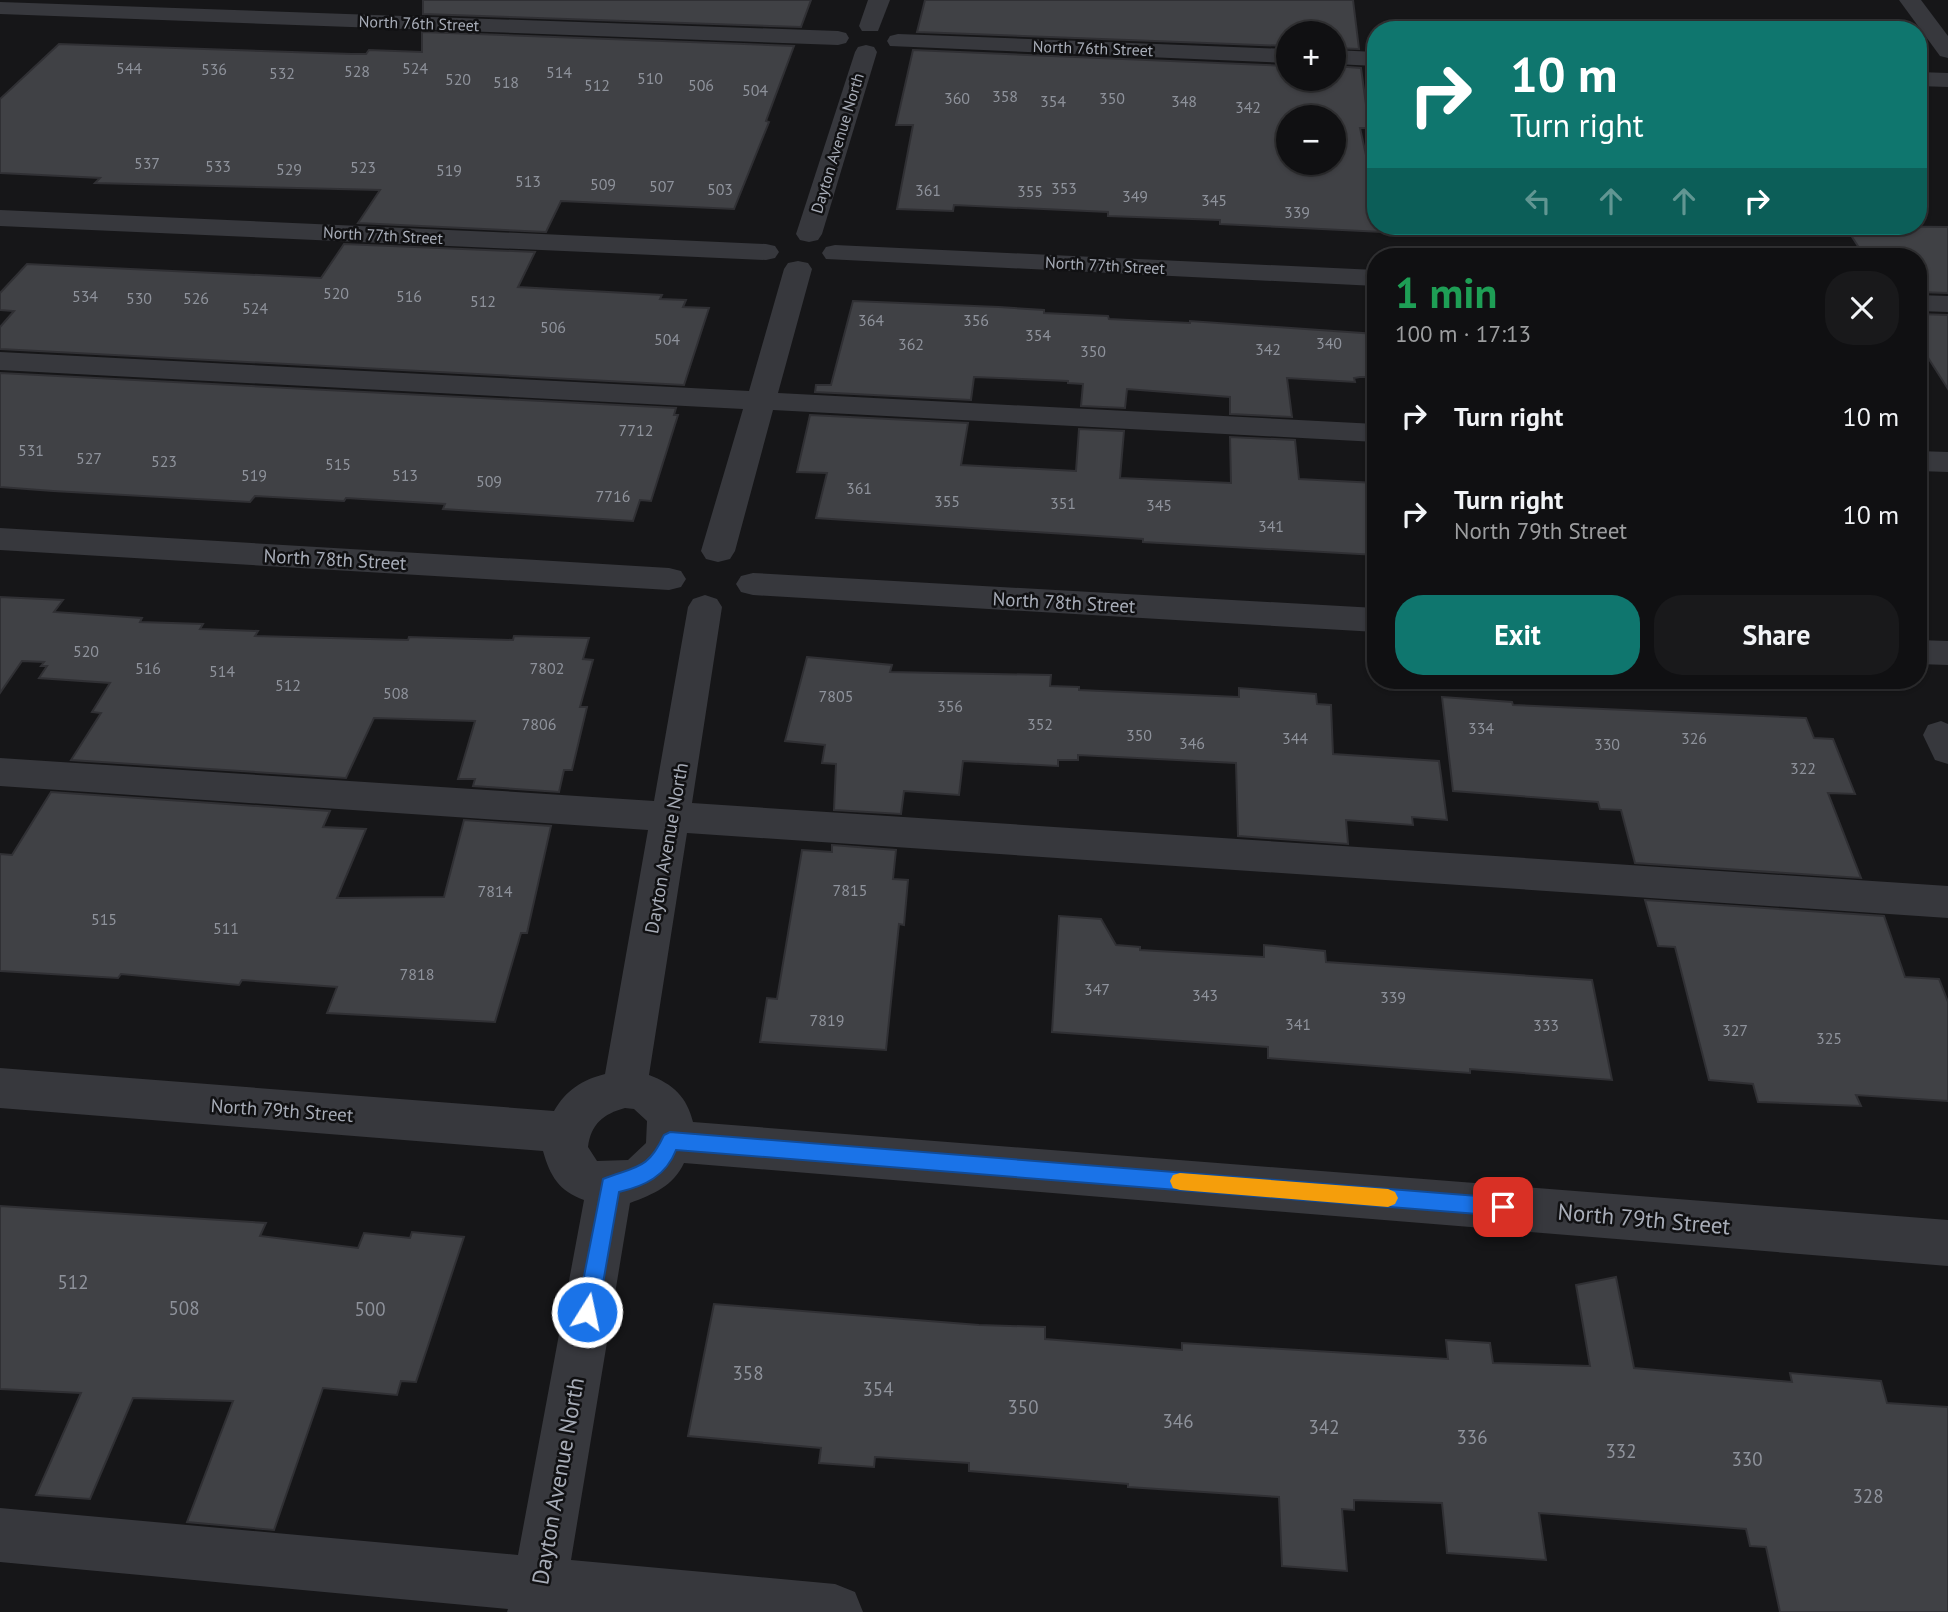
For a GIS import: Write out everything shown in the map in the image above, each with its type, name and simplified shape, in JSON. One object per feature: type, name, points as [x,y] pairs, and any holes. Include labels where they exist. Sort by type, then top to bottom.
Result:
[{"type":"street","points":[[870,26],[879,0]]},
{"type":"street","points":[[1910,0],[1926,21]]},
{"type":"street","name":"North 76th Street","points":[[0,8],[838,38]]},
{"type":"street","points":[[1927,23],[1948,51]]},
{"type":"street","points":[[870,26],[888,29],[898,41],[888,48],[866,52],[845,47],[838,38],[853,29],[870,26]]},
{"type":"street","name":"North 76th Street","points":[[898,41],[1276,55]]},
{"type":"street","name":"Dayton Avenue North","points":[[809,234],[866,52]]},
{"type":"street","points":[[1346,58],[1367,59]]},
{"type":"street","points":[[1927,79],[1948,80]]},
{"type":"street","name":"North 77th Street","points":[[0,218],[766,252]]},
{"type":"street","points":[[809,234],[831,241],[835,253],[825,263],[798,269],[773,263],[766,252],[774,240],[783,236],[809,234]]},
{"type":"street","name":"North 77th Street","points":[[835,253],[1367,278]]},
{"type":"street","points":[[718,551],[798,269]]},
{"type":"street","points":[[1927,303],[1948,304]]},
{"type":"street","points":[[0,361],[1367,433]]},
{"type":"street","points":[[1927,461],[1948,462]]},
{"type":"street","name":"North 78th Street","points":[[0,539],[669,579]]},
{"type":"street","points":[[718,551],[736,554],[747,561],[755,576],[747,592],[728,604],[705,607],[687,604],[676,597],[670,589],[669,579],[673,569],[694,555],[718,551]]},
{"type":"street","name":"North 78th Street","points":[[753,584],[1367,619]]},
{"type":"street","name":"Dayton Avenue North","points":[[625,1088],[705,607]]},
{"type":"street","points":[[1927,652],[1948,653]]},
{"type":"street","points":[[0,772],[1948,902]]},
{"type":"street","name":"North 79th Street","points":[[0,1088],[565,1132]]},
{"type":"street","points":[[625,1088],[646,1092],[659,1100],[668,1112],[672,1125],[665,1155],[653,1169],[638,1179],[610,1185],[584,1180],[572,1169],[564,1154],[565,1132],[569,1121],[596,1095],[625,1088]]},
{"type":"street","name":"North 79th Street","points":[[670,1141],[1948,1243]]},
{"type":"street","name":"Dayton Avenue North","points":[[537,1598],[610,1185]]},
{"type":"street","points":[[0,1535],[537,1598],[835,1612]]},
{"type":"building","points":[[423,0],[811,0],[801,27],[423,14]]},
{"type":"building","points":[[925,0],[1353,0],[1359,49],[1346,48],[1346,21],[1276,21],[1276,46],[917,32]]},
{"type":"building","points":[[422,32],[794,46],[766,121],[769,122],[734,209],[561,201],[546,232],[358,223],[380,190],[95,183],[100,178],[0,173],[0,99],[59,44],[366,54],[369,50],[422,52]]},
{"type":"building","points":[[913,50],[1276,65],[1276,91],[1346,91],[1346,67],[1361,68],[1367,112],[1367,128],[1360,128],[1367,160],[1367,231],[1220,224],[1220,220],[1108,216],[1108,212],[954,205],[953,211],[897,209],[913,125],[896,125]]},
{"type":"building","points":[[1927,227],[1948,227],[1948,293],[1927,292],[1927,248],[1859,248],[1851,235],[1927,235]]},
{"type":"building","points":[[344,244],[535,252],[518,287],[662,295],[660,299],[686,300],[683,307],[709,308],[684,385],[0,349],[0,327],[14,311],[0,310],[0,293],[27,264],[321,278]]},
{"type":"building","points":[[853,301],[999,307],[1044,310],[1044,313],[1108,316],[1109,319],[1190,321],[1367,333],[1367,377],[1354,378],[1355,382],[1287,378],[1292,417],[1230,414],[1230,397],[1127,389],[1125,408],[1081,406],[1083,384],[1068,381],[974,377],[971,400],[815,392],[816,385],[831,385]]},
{"type":"building","points":[[1927,314],[1948,315],[1948,389],[1927,356]]},
{"type":"building","points":[[0,373],[676,408],[674,415],[678,415],[651,501],[640,500],[633,521],[443,509],[445,504],[346,498],[344,501],[255,496],[250,502],[53,491],[0,487]]},
{"type":"building","points":[[810,415],[968,423],[961,465],[1076,471],[1079,429],[1124,431],[1120,478],[1231,483],[1230,437],[1295,440],[1299,479],[1367,483],[1367,554],[1143,542],[1143,539],[816,518],[827,473],[797,472]]},
{"type":"building","points":[[0,597],[63,600],[54,612],[142,618],[140,622],[203,624],[200,629],[258,631],[255,636],[408,640],[409,637],[513,640],[514,636],[589,638],[583,659],[593,660],[580,707],[587,707],[572,770],[564,770],[559,792],[473,786],[475,779],[458,779],[475,721],[374,718],[346,778],[71,760],[101,713],[92,712],[110,683],[39,678],[47,666],[41,666],[44,662],[22,661],[0,693]]},
{"type":"building","points":[[807,657],[892,665],[890,672],[1051,675],[1050,686],[1079,687],[1079,690],[1239,697],[1239,688],[1316,694],[1317,704],[1331,705],[1333,754],[1439,761],[1447,820],[1412,817],[1413,825],[1346,820],[1348,844],[1238,836],[1236,763],[1078,755],[1078,760],[1058,760],[1058,766],[963,761],[959,795],[904,791],[901,814],[834,810],[836,764],[822,763],[825,745],[785,741]]},
{"type":"building","points":[[1442,697],[1512,702],[1513,705],[1806,718],[1814,738],[1833,739],[1855,794],[1828,793],[1861,878],[1635,863],[1621,810],[1600,809],[1598,802],[1453,791]]},
{"type":"building","points":[[51,792],[330,811],[323,827],[366,829],[337,898],[444,897],[464,820],[551,826],[527,933],[521,933],[495,1022],[327,1013],[337,987],[242,980],[239,985],[121,974],[118,978],[0,971],[0,854],[12,855]]},
{"type":"building","points":[[832,845],[896,850],[893,879],[908,880],[904,925],[899,924],[886,1050],[760,1042],[767,998],[777,999],[802,850],[832,852]]},
{"type":"building","points":[[1645,900],[1884,916],[1905,977],[1939,979],[1948,1002],[1948,1101],[1856,1095],[1861,1106],[1758,1102],[1753,1084],[1709,1080],[1675,947],[1658,946]]},
{"type":"building","points":[[1059,916],[1101,919],[1116,945],[1140,947],[1140,950],[1264,957],[1264,945],[1325,951],[1326,962],[1592,980],[1612,1080],[1268,1058],[1268,1047],[1052,1032]]},
{"type":"building","points":[[0,1206],[266,1223],[260,1236],[358,1248],[364,1233],[410,1238],[412,1232],[464,1237],[416,1382],[401,1381],[397,1395],[323,1388],[274,1530],[187,1522],[233,1401],[133,1398],[90,1499],[36,1495],[81,1393],[0,1389]]},
{"type":"building","points":[[1616,1277],[1634,1368],[1792,1382],[1790,1373],[1881,1381],[1887,1403],[1948,1407],[1948,1612],[1780,1612],[1766,1547],[1750,1546],[1746,1529],[1539,1513],[1546,1560],[1447,1553],[1442,1503],[1354,1500],[1354,1510],[1342,1509],[1347,1571],[1282,1566],[1279,1497],[1128,1487],[1128,1484],[969,1471],[969,1463],[875,1457],[874,1467],[819,1463],[821,1448],[688,1436],[714,1304],[979,1325],[1045,1327],[1045,1339],[1182,1350],[1182,1343],[1448,1359],[1446,1340],[1490,1343],[1493,1363],[1590,1366],[1576,1285]]},
{"type":"slow traffic","points":[[1180,1181],[1388,1198]]},
{"type":"route","points":[[587,1312],[610,1185],[638,1179],[653,1169],[665,1155],[670,1141],[1503,1207]]}]
